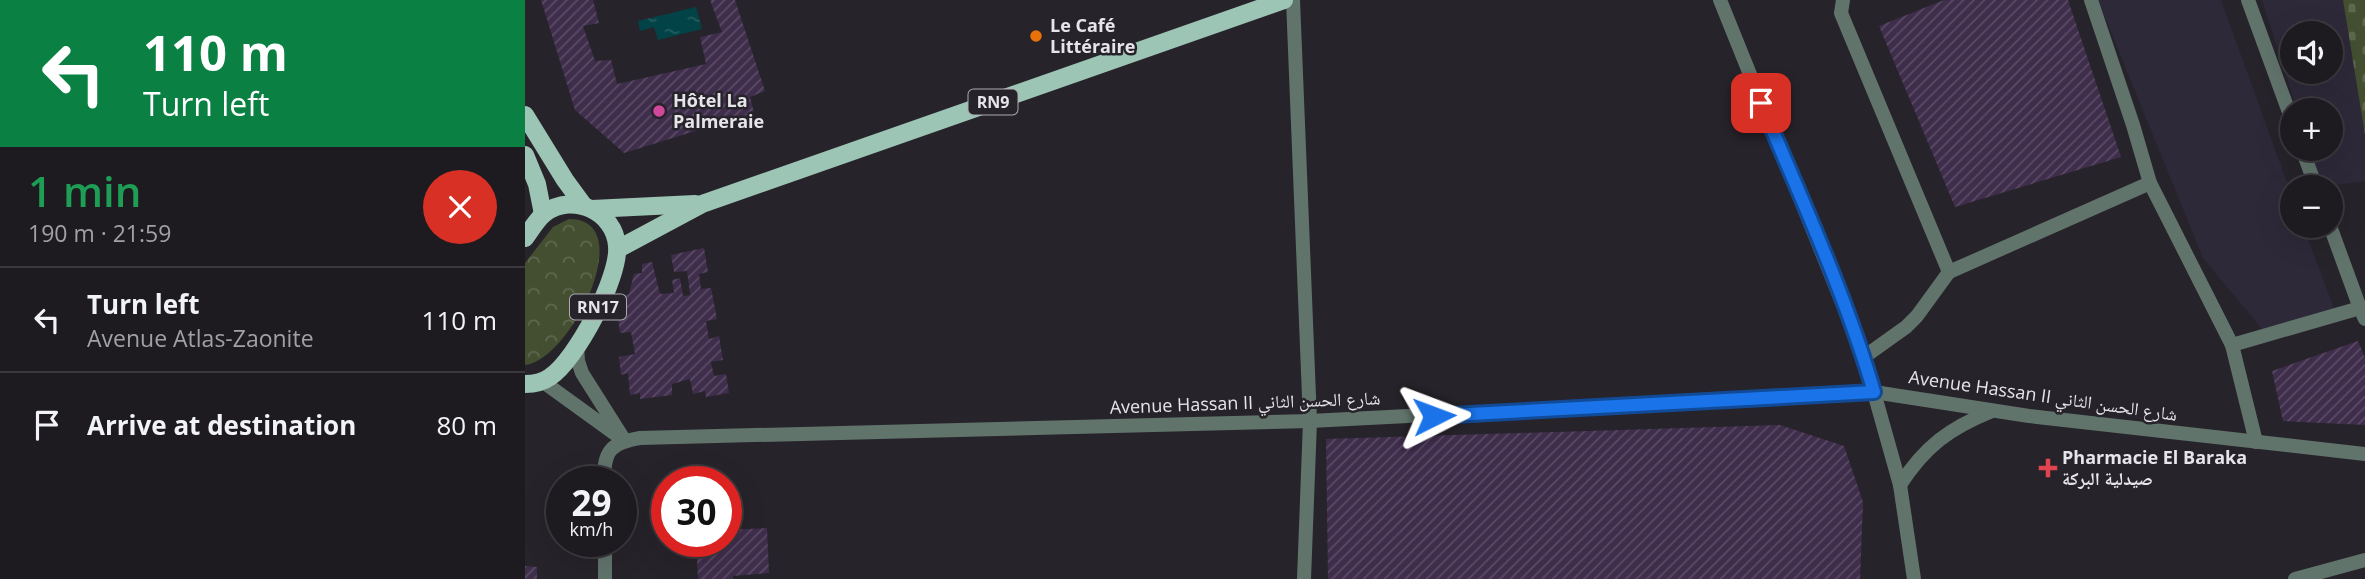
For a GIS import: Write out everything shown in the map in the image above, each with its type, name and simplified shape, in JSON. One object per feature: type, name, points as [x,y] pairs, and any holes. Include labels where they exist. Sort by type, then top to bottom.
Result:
[{"type":"main road","name":"RN9","points":[[618,249],[702,204],[1284,0]]},
{"type":"main road","points":[[525,115],[565,180],[588,207],[604,217],[614,229],[618,249]]},
{"type":"main road","points":[[525,155],[537,184],[544,214]]},
{"type":"main road","name":"RN9","points":[[588,207],[702,204]]},
{"type":"main road","points":[[525,238],[544,214],[561,206],[588,207]]},
{"type":"main road","name":"RN17","points":[[530,384],[549,378],[577,346],[608,285],[618,249]]},
{"type":"street","points":[[1293,0],[1310,421],[1304,579]]},
{"type":"street","points":[[1720,0],[1864,357],[1901,485],[1915,579]]},
{"type":"street","points":[[1843,0],[1841,13],[1949,272]]},
{"type":"street","points":[[2091,0],[2150,183],[2232,345],[2256,442]]},
{"type":"street","points":[[2248,0],[2284,98]]},
{"type":"street","points":[[1864,357],[1912,321],[1949,272],[2150,183]]},
{"type":"street","points":[[2232,345],[2363,314],[2334,238]]},
{"type":"street","points":[[577,346],[582,373],[625,441]]},
{"type":"street","points":[[530,384],[625,441]]},
{"type":"street","name":"Avenue Hassan II شارع الحسن الثاني","points":[[625,441],[640,438],[1310,421],[1874,392],[1994,411],[2365,454]]},
{"type":"street","points":[[1901,485],[1913,465],[1950,430],[1994,411]]},
{"type":"street","points":[[604,466],[609,452],[615,445],[625,441]]},
{"type":"street","points":[[605,557],[605,579]]},
{"type":"street","points":[[2295,579],[2365,560]]},
{"type":"shaded area","points":[[2098,0],[2221,0],[2284,175],[2280,175],[2280,238],[2308,238],[2335,311],[2263,330],[2203,258]]},
{"type":"shaded area","points":[[2262,0],[2343,0],[2365,135],[2365,181],[2343,184],[2343,175],[2318,175],[2314,161],[2343,161],[2343,98],[2293,98],[2289,84],[2343,84],[2343,21],[2280,21],[2280,57]]},
{"type":"green space","points":[[2343,0],[2365,0],[2365,135]]},
{"type":"green space","points":[[569,219],[589,225],[599,241],[598,264],[591,290],[578,317],[561,340],[543,357],[525,365],[525,263],[553,227]]},
{"type":"water","points":[[696,7],[702,29],[658,40],[654,27],[640,31],[638,21]]},
{"type":"building","points":[[541,0],[593,0],[599,23],[583,26],[595,61],[611,60],[617,84],[706,64],[700,37],[722,32],[710,0],[735,0],[765,91],[750,97],[754,113],[624,153],[575,110]]},
{"type":"building","points":[[1944,0],[2068,0],[2121,157],[1955,207],[1879,26]]},
{"type":"building","points":[[704,248],[708,272],[699,274],[701,289],[711,288],[717,319],[706,321],[709,339],[719,336],[723,360],[711,362],[714,376],[726,374],[729,393],[706,397],[705,391],[693,394],[690,379],[672,384],[672,395],[640,399],[640,393],[630,395],[628,373],[621,375],[619,357],[635,354],[631,332],[620,333],[617,312],[622,296],[629,294],[634,274],[642,273],[642,264],[652,262],[660,294],[674,293],[672,280],[680,278],[683,296],[690,295],[687,271],[674,272],[671,255]]},
{"type":"building","points":[[2358,341],[2365,358],[2365,425],[2283,421],[2272,371]]},
{"type":"building","points":[[1780,425],[1844,446],[1863,502],[1860,579],[1328,579],[1326,439]]},
{"type":"building","points":[[767,528],[769,573],[733,576],[733,579],[698,579],[697,557],[742,557],[742,529]]},
{"type":"building","points":[[525,566],[537,567],[537,579],[525,579]]},
{"type":"place","name":"Le Café Littéraire","points":[[1036,36]]},
{"type":"place","name":"Hôtel La Palmeraie","points":[[659,111]]},
{"type":"place","name":"Pharmacie El Baraka صيدلية البركة","points":[[2048,468]]},
{"type":"route","points":[[1434,416],[1874,392],[1864,357],[1761,103]]}]
